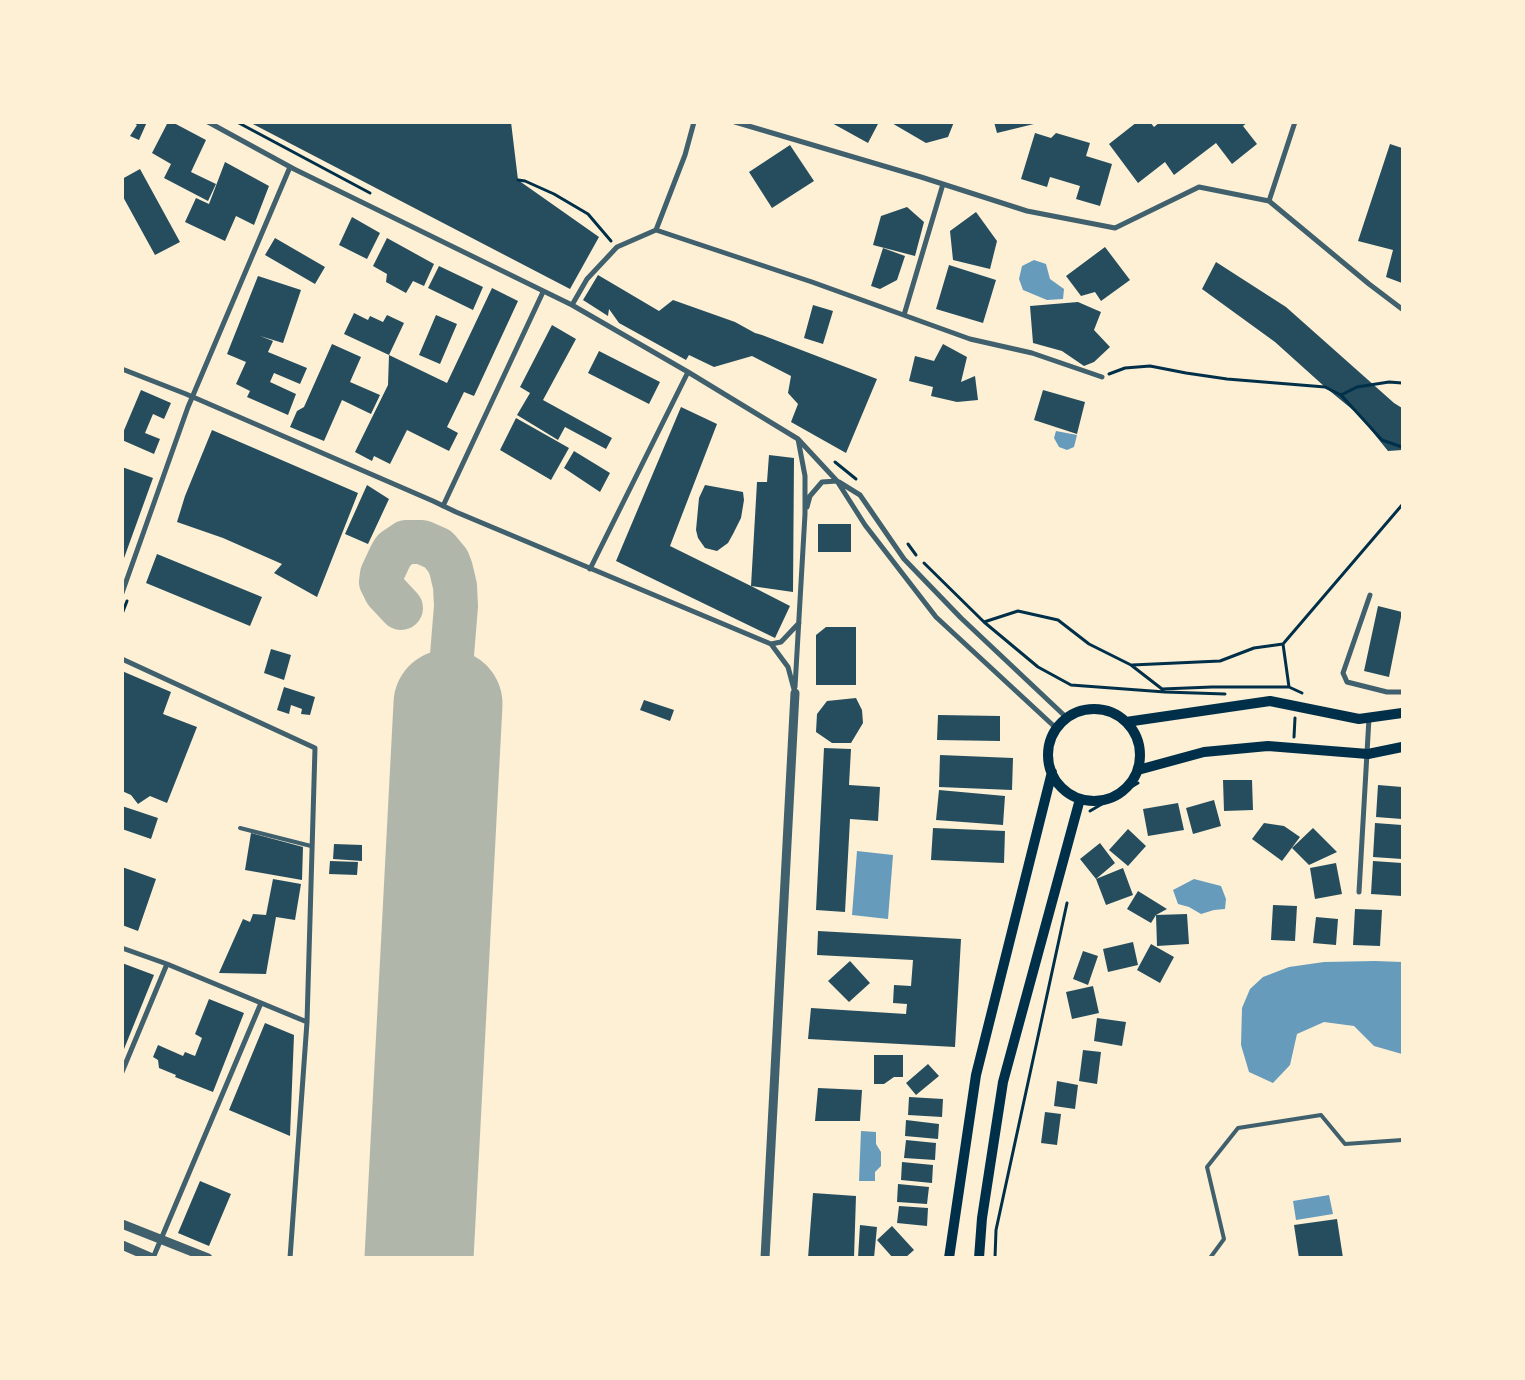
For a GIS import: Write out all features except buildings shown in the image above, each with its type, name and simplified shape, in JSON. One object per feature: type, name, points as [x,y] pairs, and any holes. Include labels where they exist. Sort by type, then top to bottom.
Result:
[{"type":"main road","points":[[1126,722],[1270,701],[1359,719],[1402,713]]},
{"type":"main road","points":[[1085,710],[1104,710],[1116,714],[1134,732],[1139,744],[1138,770],[1124,790],[1113,797],[1091,801],[1080,799],[1068,793],[1059,784],[1052,772],[1048,757],[1050,742],[1056,729],[1067,718],[1085,710]]},
{"type":"main road","points":[[1138,770],[1204,752],[1268,746],[1368,754],[1402,747]]},
{"type":"main road","points":[[949,1258],[976,1075],[1052,772]]},
{"type":"main road","points":[[979,1258],[982,1218],[1003,1082],[1080,799]]},
{"type":"street","points":[[208,122],[290,167],[572,305],[688,372],[798,439],[837,481],[865,525],[936,617],[1056,729]]},
{"type":"street","points":[[656,230],[686,155],[694,122]]},
{"type":"street","points":[[735,122],[1027,211],[1115,228],[1199,187],[1269,201],[1402,309]]},
{"type":"street","points":[[1269,201],[1295,122]]},
{"type":"street","points":[[122,593],[193,397],[290,167]]},
{"type":"street","points":[[904,315],[943,184]]},
{"type":"street","points":[[572,305],[587,280],[616,247],[656,230],[803,279],[970,339],[1032,353],[1102,377]]},
{"type":"street","points":[[444,506],[544,292]]},
{"type":"street","points":[[122,369],[193,397],[590,569],[771,644],[788,667],[795,693]]},
{"type":"street","points":[[590,569],[688,372]]},
{"type":"street","points":[[765,1258],[805,514],[805,476],[798,439]]},
{"type":"street","points":[[805,514],[810,496],[822,482],[837,481],[860,495],[904,558],[960,618],[1067,718]]},
{"type":"street","points":[[1370,595],[1344,673],[1347,682],[1387,692],[1402,692]]},
{"type":"street","points":[[771,644],[781,642],[800,622]]},
{"type":"street","points":[[122,659],[315,748],[306,1022],[290,1258]]},
{"type":"street","points":[[1359,892],[1369,718]]},
{"type":"street","points":[[122,948],[167,964],[306,1022]]},
{"type":"street","points":[[122,1072],[167,964]]},
{"type":"street","points":[[122,1245],[153,1258],[261,1003]]},
{"type":"street","points":[[122,1224],[208,1258]]},
{"type":"lane","points":[[240,828],[311,846]]},
{"type":"lane","points":[[1210,1258],[1224,1239],[1207,1167],[1238,1128],[1320,1115],[1344,1144],[1402,1140]]},
{"type":"path","points":[[518,180],[525,180],[554,194],[588,214],[616,247]]},
{"type":"path","points":[[1102,377],[1125,368],[1150,366],[1227,379],[1325,387],[1341,395],[1382,440],[1402,447]]},
{"type":"path","points":[[1341,395],[1356,387],[1389,382],[1402,383]]},
{"type":"path","points":[[1131,665],[1220,661],[1254,648],[1283,644],[1402,505]]},
{"type":"path","points":[[960,618],[984,622],[1018,611],[1058,620],[1089,644],[1131,665],[1162,690],[1212,687],[1289,687],[1306,695]]},
{"type":"path","points":[[1283,644],[1289,687]]},
{"type":"path","points":[[1086,813],[1142,780]]},
{"type":"path","points":[[995,1258],[996,1230],[1067,900]]},
{"type":"water","points":[[1034,260],[1046,264],[1050,279],[1064,289],[1063,299],[1047,300],[1023,290],[1019,279],[1022,266]]},
{"type":"water","points":[[1056,431],[1077,435],[1074,447],[1067,450],[1059,447],[1054,438]]},
{"type":"water","points":[[857,851],[893,855],[888,919],[852,915]]},
{"type":"water","points":[[1194,879],[1221,886],[1226,899],[1225,909],[1201,914],[1189,907],[1178,904],[1173,890]]},
{"type":"water","points":[[1324,962],[1402,962],[1402,1054],[1374,1046],[1354,1026],[1324,1022],[1297,1034],[1290,1065],[1273,1083],[1249,1072],[1241,1045],[1242,1008],[1250,989],[1263,977],[1289,967]]},
{"type":"water","points":[[861,1131],[876,1132],[876,1144],[881,1152],[881,1166],[875,1172],[875,1181],[859,1181]]},
{"type":"water","points":[[1329,1195],[1333,1214],[1296,1220],[1293,1201]]},
{"type":"taxiway","points":[[401,608],[386,592],[381,582],[382,574],[394,550],[406,542],[422,542],[438,549],[448,561],[455,586],[456,606],[448,704]]},
{"type":"runway","points":[[419,1258],[448,704]]}]
